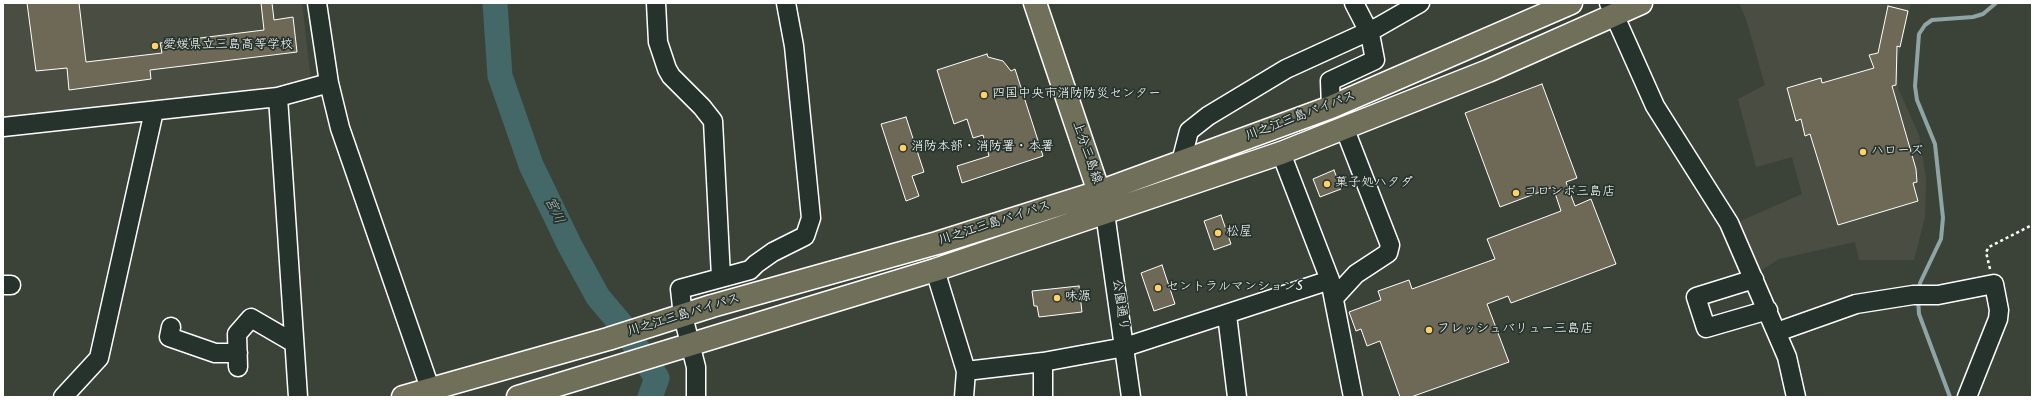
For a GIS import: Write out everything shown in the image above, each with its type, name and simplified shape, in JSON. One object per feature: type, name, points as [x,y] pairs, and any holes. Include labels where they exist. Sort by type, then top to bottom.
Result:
[{"type":"main road","name":"上分三島線","points":[[1035,3],[1105,213]]},
{"type":"main road","name":"川之江三島バイパス","points":[[403,397],[432,393],[683,316],[937,243],[1099,192],[1331,107],[1571,3]]},
{"type":"main road","name":"川之江三島バイパス","points":[[518,397],[935,270],[1281,153],[1488,70],[1612,9],[1641,3]]},
{"type":"street","points":[[317,3],[329,83],[340,128],[432,393]]},
{"type":"street","points":[[656,3],[658,42],[667,70],[713,120],[721,277]]},
{"type":"street","points":[[696,397],[696,367],[683,316],[680,289],[750,270],[773,252],[806,236],[810,218],[794,46],[786,3]]},
{"type":"street","points":[[1331,107],[1330,81],[1375,60],[1369,32],[1354,3]]},
{"type":"street","points":[[1180,162],[1189,131],[1208,116],[1286,70],[1369,32],[1420,3]]},
{"type":"street","points":[[1612,9],[1655,106],[1729,223],[1777,332],[1786,357],[1796,397]]},
{"type":"street","points":[[3,127],[278,97],[329,83]]},
{"type":"street","points":[[278,97],[298,397]]},
{"type":"street","points":[[62,397],[99,358],[154,111]]},
{"type":"street","points":[[1334,298],[1356,274],[1388,253],[1390,245],[1344,127]]},
{"type":"street","points":[[1281,153],[1330,280],[1353,397]]},
{"type":"street","name":"公園通り","points":[[1105,213],[1131,397]]},
{"type":"street","points":[[935,270],[966,371],[964,397]]},
{"type":"street","points":[[1754,279],[1696,297],[1706,328],[1768,310]]},
{"type":"street","points":[[966,371],[1043,362],[1125,347],[1330,280]]},
{"type":"street","points":[[1777,332],[1856,304],[1919,294],[1938,296],[1994,284],[1999,310],[1998,320],[1967,397]]},
{"type":"street","points":[[1226,315],[1237,397]]},
{"type":"street","points":[[171,327],[169,337],[238,360],[237,334],[251,318],[294,343]]},
{"type":"street","points":[[1043,362],[1043,397]]},
{"type":"path","points":[[1994,284],[1986,252],[1988,247],[2032,226]]},
{"type":"shaded area","name":"愛媛県立三島高等学校","points":[[3,3],[302,3],[312,89],[3,118]]},
{"type":"shaded area","points":[[1739,3],[1911,3],[1898,59],[1898,88],[1919,135],[1926,178],[1925,217],[1914,260],[1859,260],[1855,242],[1779,259],[1757,273],[1736,223],[1802,194],[1792,157],[1756,167],[1738,99],[1765,85],[1746,19]]},
{"type":"building","points":[[27,3],[79,3],[86,62],[162,53],[160,43],[264,30],[261,3],[272,3],[274,20],[293,17],[297,52],[150,70],[151,79],[69,90],[67,68],[36,71]]},
{"type":"building","name":"ハローズ","points":[[1888,6],[1908,11],[1900,47],[1897,46],[1896,85],[1892,86],[1916,169],[1917,182],[1913,183],[1918,201],[1838,225],[1810,134],[1805,136],[1801,119],[1796,121],[1787,88],[1821,78],[1822,83],[1874,68],[1869,55],[1878,53]]},
{"type":"building","name":"四国中央市消防防災センター","points":[[987,54],[988,57],[1003,61],[1011,71],[1015,69],[1043,156],[962,183],[957,166],[989,156],[983,135],[973,138],[967,119],[954,124],[937,70]]},
{"type":"building","points":[[1542,84],[1577,178],[1566,182],[1575,206],[1591,199],[1616,264],[1511,303],[1508,296],[1487,304],[1509,362],[1411,397],[1400,397],[1380,341],[1367,346],[1361,329],[1356,331],[1349,312],[1381,300],[1378,291],[1409,280],[1412,289],[1495,259],[1487,239],[1561,211],[1553,187],[1500,207],[1465,113]]},
{"type":"building","name":"消防本部・消防署・本署","points":[[906,117],[924,172],[912,176],[919,196],[906,201],[881,124]]},
{"type":"building","name":"菓子処ハタダ","points":[[1334,170],[1341,189],[1320,197],[1313,179]]},
{"type":"building","name":"松屋","points":[[1221,215],[1231,244],[1214,250],[1204,221]]},
{"type":"building","name":"セントラルマンションS","points":[[1162,265],[1175,304],[1154,311],[1141,273]]},
{"type":"building","name":"味源","points":[[1079,286],[1082,312],[1039,317],[1037,306],[1034,306],[1032,291]]},
{"type":"waterway","name":"宮川","points":[[495,3],[500,76],[531,165],[570,246],[598,297],[620,323],[657,378],[650,397]]},
{"type":"waterway","points":[[1919,291],[1920,283],[1941,239],[1943,218],[1935,144],[1917,100],[1915,86],[1919,34],[1925,25],[1932,20],[1973,17],[1983,14],[1996,3]]},
{"type":"waterway","points":[[1918,299],[1919,314],[1950,397]]},
{"type":"place","name":"愛媛県立三島高等学校","points":[[155,46]]},
{"type":"place","name":"四国中央市消防防災センター","points":[[984,95]]},
{"type":"place","name":"消防本部・消防署・本署","points":[[903,148]]},
{"type":"place","name":"ハローズ","points":[[1863,152]]},
{"type":"place","name":"菓子処ハタダ","points":[[1327,184]]},
{"type":"place","name":"コロンボ三島店","points":[[1516,193]]},
{"type":"place","name":"松屋","points":[[1218,233]]},
{"type":"place","name":"セントラルマンションS","points":[[1158,288]]},
{"type":"place","name":"味源","points":[[1057,298]]},
{"type":"place","name":"フレッシュバリュー三島店","points":[[1429,330]]}]
